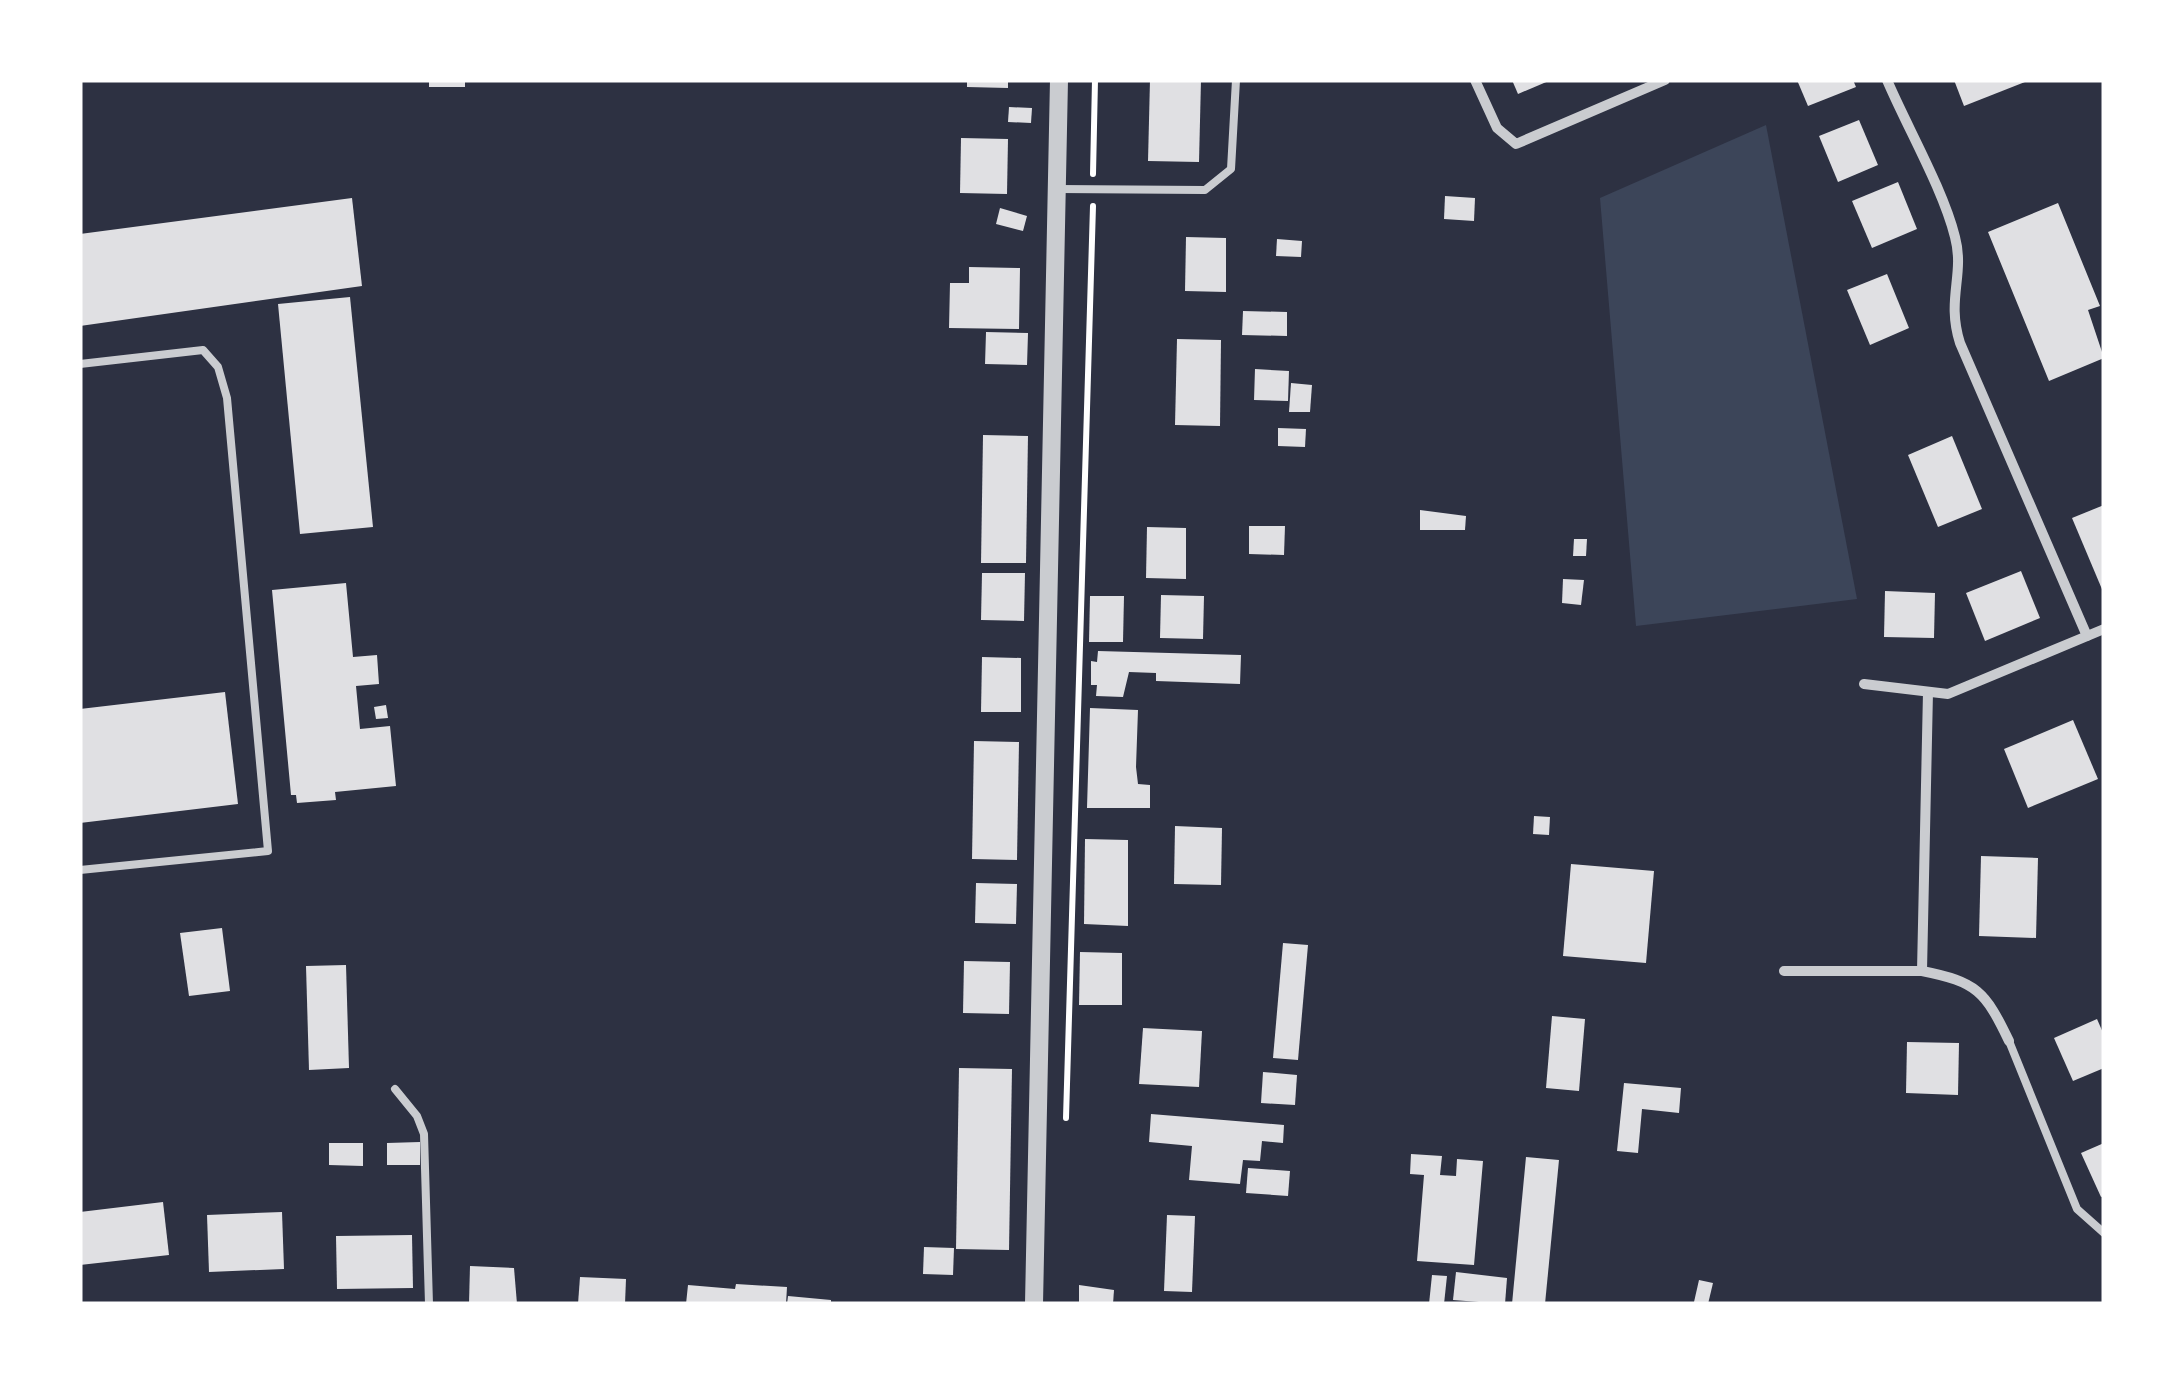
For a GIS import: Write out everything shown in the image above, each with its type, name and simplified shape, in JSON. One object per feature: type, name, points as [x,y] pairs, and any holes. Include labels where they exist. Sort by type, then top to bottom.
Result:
[{"type":"street","points":[[1034,1304],[1060,80]]},
{"type":"street","points":[[1475,80],[1497,128],[1516,144],[1665,80]]},
{"type":"street","points":[[1886,80],[1955,236],[1958,267],[1953,320],[1960,344],[2087,636]]},
{"type":"street","points":[[1864,684],[1948,694],[2104,629]]},
{"type":"street","points":[[1922,971],[1928,692]]},
{"type":"street","points":[[1784,971],[1922,971],[1966,980],[1990,1002],[2009,1042]]},
{"type":"lane","points":[[1057,189],[1205,190],[1231,169],[1236,80]]},
{"type":"lane","points":[[80,364],[204,350],[218,367],[228,398],[268,850],[80,870]]},
{"type":"lane","points":[[2009,1042],[2076,1210],[2104,1233]]},
{"type":"lane","points":[[394,1090],[417,1116],[424,1134],[430,1304]]},
{"type":"path","points":[[1065,1126],[1095,80]]},
{"type":"shaded area","points":[[1766,125],[1857,599],[1636,626],[1600,198]]},
{"type":"building","points":[[429,80],[465,80],[465,87],[429,87]]},
{"type":"building","points":[[967,80],[1008,80],[1008,88],[967,87]]},
{"type":"building","points":[[1150,80],[1201,80],[1199,162],[1148,161]]},
{"type":"building","points":[[1512,80],[1551,80],[1518,94]]},
{"type":"building","points":[[1797,80],[1853,80],[1856,87],[1808,106]]},
{"type":"building","points":[[1954,80],[2030,80],[1964,106]]},
{"type":"building","points":[[1009,107],[1032,108],[1031,123],[1008,122]]},
{"type":"building","points":[[1859,120],[1878,165],[1838,182],[1819,136]]},
{"type":"building","points":[[961,138],[1008,139],[1007,194],[960,193]]},
{"type":"building","points":[[1898,182],[1917,229],[1872,248],[1852,201]]},
{"type":"building","points":[[1445,196],[1475,198],[1474,221],[1444,219]]},
{"type":"building","points":[[352,198],[362,286],[80,326],[80,234]]},
{"type":"building","points":[[2058,203],[2100,306],[2088,310],[2104,358],[2049,381],[1988,232]]},
{"type":"building","points":[[1000,208],[1027,216],[1023,231],[996,224]]},
{"type":"building","points":[[1186,237],[1226,238],[1226,292],[1185,291]]},
{"type":"building","points":[[1277,239],[1302,241],[1301,257],[1276,256]]},
{"type":"building","points":[[969,267],[1020,268],[1019,329],[949,328],[950,283],[969,283]]},
{"type":"building","points":[[1887,274],[1909,328],[1870,345],[1847,290]]},
{"type":"building","points":[[350,297],[373,527],[300,534],[278,304]]},
{"type":"building","points":[[1243,311],[1287,312],[1287,336],[1242,335]]},
{"type":"building","points":[[986,332],[1028,333],[1027,365],[985,364]]},
{"type":"building","points":[[1177,339],[1221,340],[1220,426],[1175,425]]},
{"type":"building","points":[[1255,369],[1289,371],[1288,401],[1254,400]]},
{"type":"building","points":[[1291,383],[1312,385],[1310,412],[1289,412]]},
{"type":"building","points":[[1278,428],[1306,429],[1305,447],[1278,446]]},
{"type":"building","points":[[983,435],[1028,436],[1026,563],[981,563]]},
{"type":"building","points":[[1952,436],[1982,509],[1938,527],[1908,455]]},
{"type":"building","points":[[2104,505],[2104,594],[2072,518]]},
{"type":"building","points":[[1420,510],[1466,516],[1465,530],[1420,530]]},
{"type":"building","points":[[1249,526],[1285,526],[1284,555],[1249,554]]},
{"type":"building","points":[[1147,527],[1186,528],[1186,579],[1146,578]]},
{"type":"building","points":[[1574,539],[1587,539],[1586,556],[1573,556]]},
{"type":"building","points":[[2021,571],[2040,618],[1985,641],[1966,593]]},
{"type":"building","points":[[982,573],[1025,573],[1024,621],[981,620]]},
{"type":"building","points":[[1563,579],[1584,580],[1581,605],[1562,603]]},
{"type":"building","points":[[346,583],[353,657],[377,655],[379,684],[356,686],[360,729],[390,726],[396,786],[335,792],[336,800],[297,803],[296,795],[291,795],[272,590]]},
{"type":"building","points":[[1885,591],[1935,593],[1934,638],[1884,637]]},
{"type":"building","points":[[1161,595],[1204,596],[1203,639],[1160,638]]},
{"type":"building","points":[[1090,596],[1124,596],[1123,642],[1089,642]]},
{"type":"building","points":[[1098,651],[1241,655],[1240,684],[1156,681],[1156,673],[1129,672],[1123,697],[1096,696],[1097,685],[1091,685],[1091,661],[1097,662]]},
{"type":"building","points":[[982,657],[1021,658],[1021,712],[981,712]]},
{"type":"building","points":[[225,692],[238,804],[80,823],[80,709]]},
{"type":"building","points":[[386,705],[388,718],[376,719],[374,707]]},
{"type":"building","points":[[1090,708],[1138,710],[1138,784],[1150,785],[1150,808],[1087,808]]},
{"type":"building","points":[[2073,720],[2098,779],[2028,808],[2004,749]]},
{"type":"building","points":[[974,741],[1019,742],[1017,860],[972,859]]},
{"type":"building","points":[[1534,816],[1550,817],[1549,835],[1533,834]]},
{"type":"building","points":[[1175,826],[1222,828],[1221,885],[1174,884]]},
{"type":"building","points":[[1085,839],[1128,840],[1128,926],[1084,924]]},
{"type":"building","points":[[1981,856],[2038,858],[2036,938],[1979,936]]},
{"type":"building","points":[[1571,864],[1654,871],[1646,963],[1563,956]]},
{"type":"building","points":[[976,883],[1017,884],[1016,924],[975,923]]},
{"type":"building","points":[[222,928],[230,991],[189,996],[180,933]]},
{"type":"building","points":[[1283,943],[1308,945],[1298,1060],[1273,1058]]},
{"type":"building","points":[[1080,952],[1122,953],[1122,1005],[1079,1005]]},
{"type":"building","points":[[964,961],[1010,962],[1009,1014],[963,1013]]},
{"type":"building","points":[[346,965],[349,1068],[309,1070],[306,966]]},
{"type":"building","points":[[1552,1016],[1585,1019],[1579,1091],[1546,1088]]},
{"type":"building","points":[[2097,1019],[2104,1035],[2104,1068],[2073,1081],[2054,1038]]},
{"type":"building","points":[[1143,1028],[1202,1031],[1199,1087],[1139,1084]]},
{"type":"building","points":[[1907,1042],[1959,1043],[1958,1095],[1906,1093]]},
{"type":"building","points":[[959,1068],[1012,1069],[1009,1250],[956,1249]]},
{"type":"building","points":[[1263,1072],[1297,1075],[1295,1105],[1261,1103]]},
{"type":"building","points":[[1624,1083],[1681,1088],[1679,1113],[1642,1109],[1638,1153],[1617,1151]]},
{"type":"building","points":[[1151,1114],[1284,1125],[1283,1143],[1262,1141],[1260,1161],[1243,1160],[1240,1184],[1189,1180],[1192,1146],[1149,1142]]},
{"type":"building","points":[[420,1142],[420,1165],[387,1165],[387,1143]]},
{"type":"building","points":[[329,1143],[363,1143],[363,1166],[329,1165]]},
{"type":"building","points":[[2104,1143],[2104,1196],[2101,1197],[2081,1153]]},
{"type":"building","points":[[1411,1154],[1442,1156],[1440,1175],[1456,1176],[1457,1159],[1483,1161],[1474,1265],[1417,1261],[1424,1175],[1410,1174]]},
{"type":"building","points":[[1526,1157],[1559,1160],[1545,1304],[1512,1304]]},
{"type":"building","points":[[1248,1168],[1290,1171],[1288,1196],[1246,1193]]},
{"type":"building","points":[[163,1202],[169,1255],[80,1265],[80,1212]]},
{"type":"building","points":[[282,1212],[284,1269],[209,1272],[207,1215]]},
{"type":"building","points":[[1167,1215],[1195,1216],[1192,1292],[1164,1291]]},
{"type":"building","points":[[412,1235],[413,1288],[337,1289],[336,1236]]},
{"type":"building","points":[[924,1247],[954,1248],[953,1275],[923,1274]]},
{"type":"building","points":[[470,1266],[514,1268],[517,1304],[469,1304]]},
{"type":"building","points":[[1456,1272],[1507,1278],[1505,1304],[1453,1300]]},
{"type":"building","points":[[1432,1275],[1447,1276],[1444,1304],[1429,1304]]},
{"type":"building","points":[[580,1277],[626,1279],[625,1304],[578,1304]]},
{"type":"building","points":[[1699,1280],[1713,1283],[1708,1304],[1694,1302]]},
{"type":"building","points":[[736,1284],[787,1287],[786,1304],[686,1304],[688,1285],[735,1289]]},
{"type":"building","points":[[1079,1285],[1114,1290],[1113,1304],[1079,1304]]},
{"type":"building","points":[[788,1296],[831,1300],[831,1304],[787,1304]]}]
